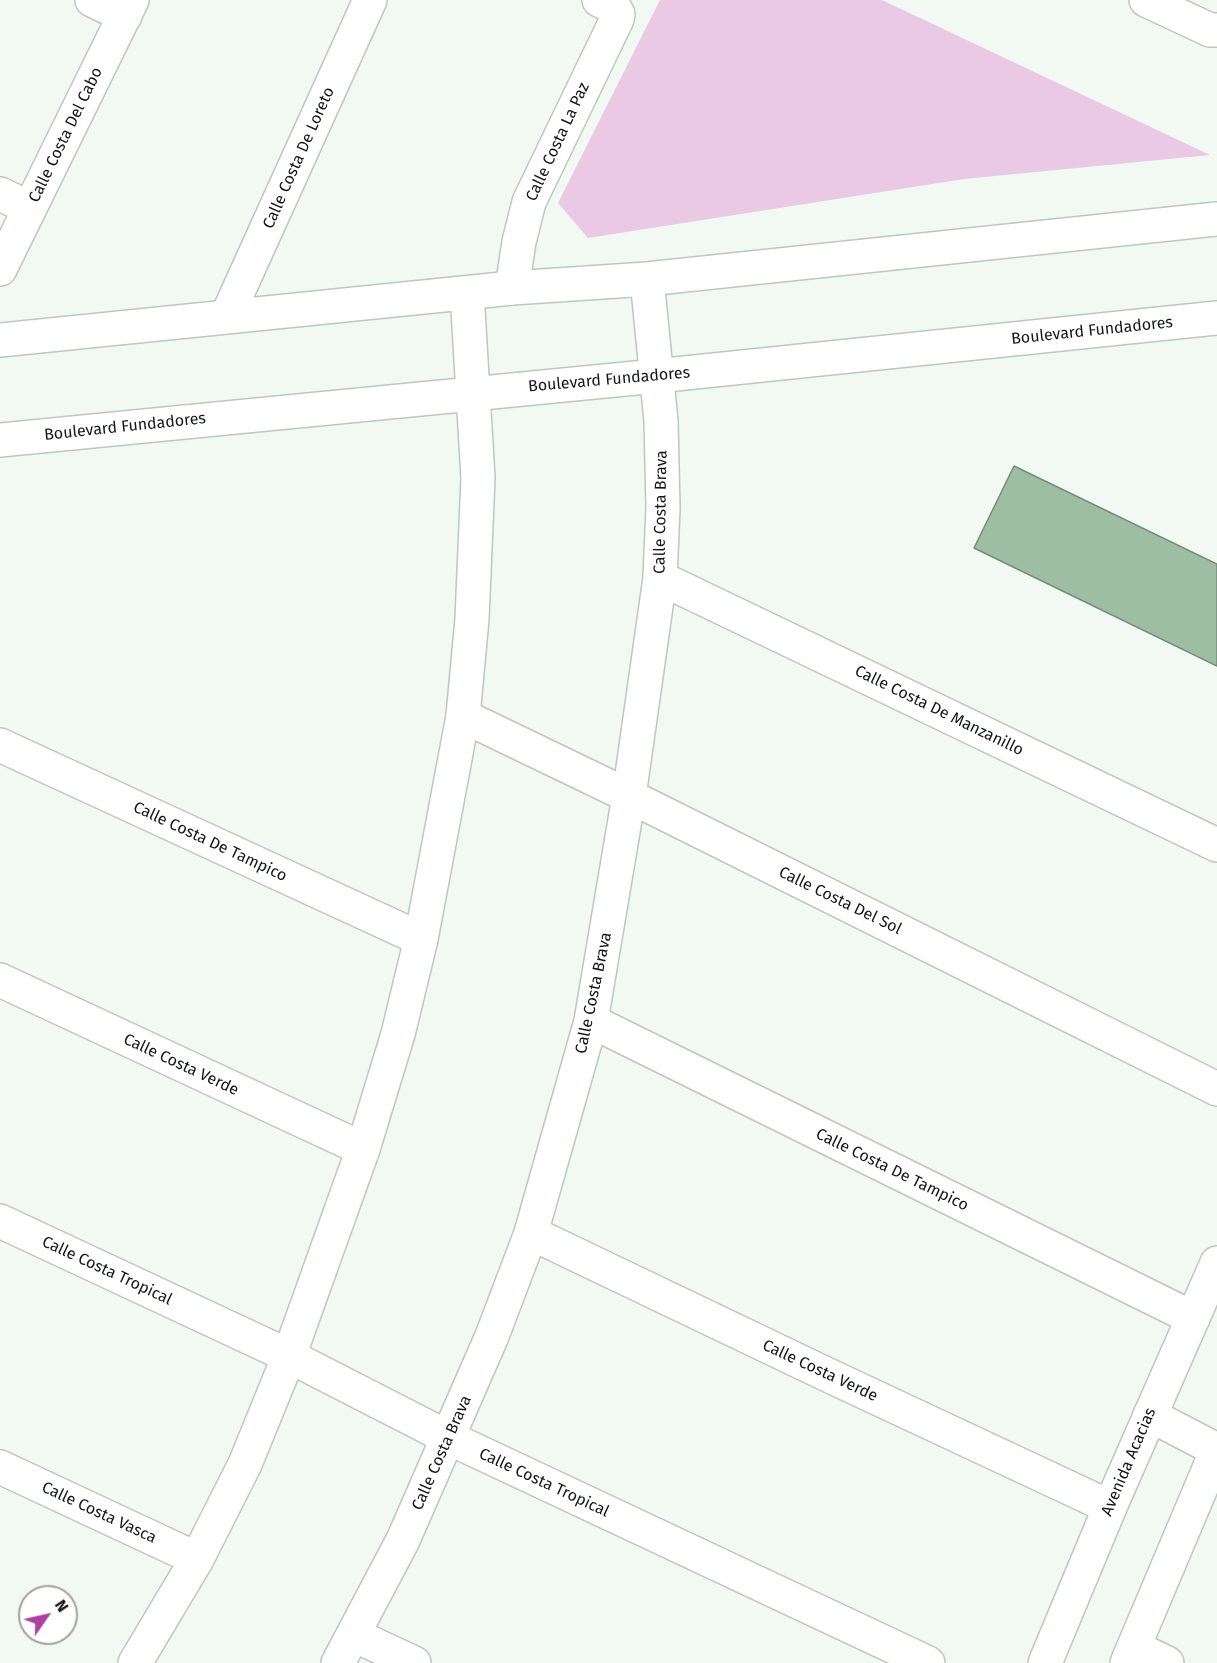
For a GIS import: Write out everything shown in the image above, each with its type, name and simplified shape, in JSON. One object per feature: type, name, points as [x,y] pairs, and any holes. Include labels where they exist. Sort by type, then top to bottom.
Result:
[{"type":"street","points":[[92,0],[128,8]]},
{"type":"street","name":"Calle Costa De Loreto","points":[[227,316],[370,0]]},
{"type":"street","points":[[1146,0],[1214,30]]},
{"type":"street","name":"Calle Costa La Paz","points":[[512,288],[519,242],[529,202],[617,19],[616,11],[604,2]]},
{"type":"street","name":"Calle Costa Del Cabo","points":[[0,269],[128,8]]},
{"type":"street","points":[[0,194],[30,208]]},
{"type":"street","points":[[0,340],[512,288],[647,279],[1217,219]]},
{"type":"street","name":"Calle Costa Brava","points":[[338,1663],[403,1540],[492,1336],[531,1233],[591,1021],[629,796],[660,578],[663,508],[661,422],[647,279]]},
{"type":"street","points":[[135,1663],[197,1559],[245,1464],[289,1356],[363,1149],[398,1034],[421,939],[463,716],[472,619],[478,478],[467,293]]},
{"type":"street","name":"Boulevard Fundadores","points":[[0,440],[1217,318]]},
{"type":"street","name":"Calle Costa De Manzanillo","points":[[660,578],[1217,845]]},
{"type":"street","name":"Calle Costa Del Sol","points":[[463,716],[629,796],[1217,1089]]},
{"type":"street","name":"Calle Costa De Tampico","points":[[0,745],[421,939]]},
{"type":"street","name":"Calle Costa Verde","points":[[0,980],[363,1149]]},
{"type":"street","name":"Calle Costa De Tampico","points":[[591,1021],[1193,1318]]},
{"type":"street","name":"Calle Costa Tropical","points":[[0,1221],[289,1356],[449,1438],[928,1663]]},
{"type":"street","name":"Calle Costa Verde","points":[[531,1233],[830,1377],[1110,1507]]},
{"type":"street","name":"Avenida Acacias","points":[[1045,1663],[1110,1507],[1217,1263]]},
{"type":"street","points":[[1150,1415],[1217,1450],[1131,1655],[1167,1663]]},
{"type":"street","name":"Calle Costa Vasca","points":[[0,1467],[197,1559]]},
{"type":"street","points":[[354,1635],[414,1663]]},
{"type":"shaded area","points":[[660,0],[882,0],[1210,155],[964,179],[588,238],[558,203]]},
{"type":"shaded area","points":[[1014,466],[1217,564],[1217,666],[974,548]]}]
